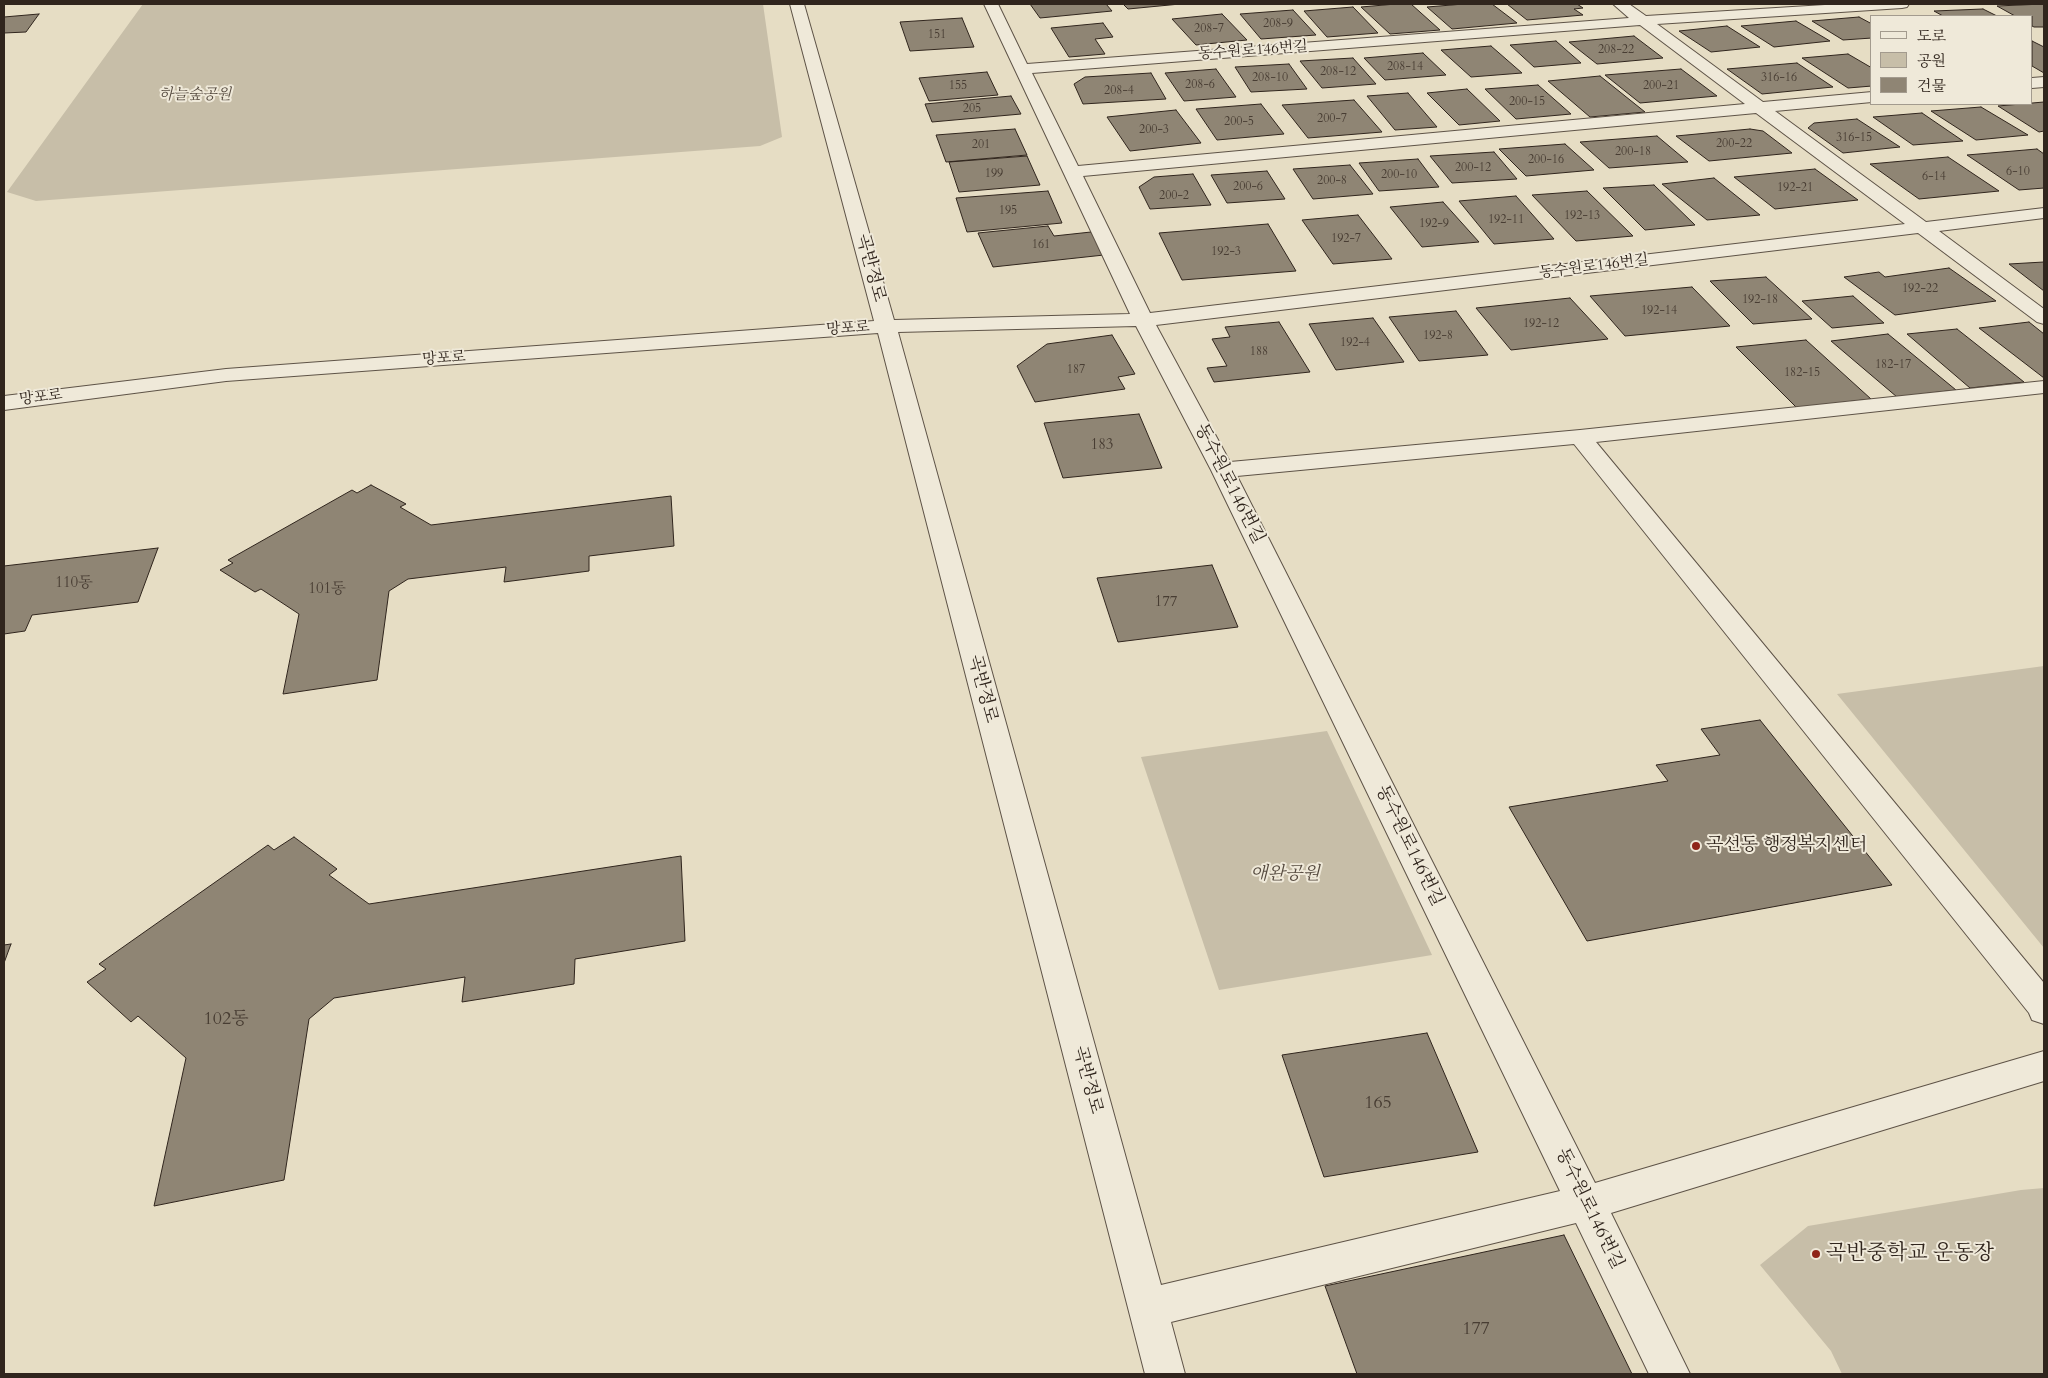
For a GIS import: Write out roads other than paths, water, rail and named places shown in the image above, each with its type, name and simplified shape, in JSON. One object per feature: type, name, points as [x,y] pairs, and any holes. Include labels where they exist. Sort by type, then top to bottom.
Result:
[{"type":"street","name":"곡반정로","points":[[797,4],[886,326],[1165,1374]]},
{"type":"street","name":"동수원로146번길","points":[[991,4],[1143,320],[1223,470],[1670,1374]]},
{"type":"street","points":[[1620,4],[2044,318]]},
{"type":"street","name":"동수원로146번길","points":[[1022,69],[1902,4]]},
{"type":"street","points":[[1071,172],[1870,97]]},
{"type":"street","name":"동수원로146번길","points":[[1143,320],[2044,213]]},
{"type":"street","name":"망포로","points":[[4,403],[226,375],[886,326],[1143,320]]},
{"type":"street","points":[[1223,470],[1580,437],[2044,387]]},
{"type":"street","points":[[1580,437],[2043,1006],[2044,1010]]},
{"type":"street","points":[[1148,1308],[1586,1203],[2044,1066]]},
{"type":"place","name":"곡선동 행정복지센터","points":[[1696,846]]},
{"type":"place","name":"곡반중학교 운동장","points":[[1816,1254]]},
{"type":"park label","name":"하늘숲공원","points":[[195,96]]},
{"type":"park label","name":"애완공원","points":[[1285,875]]}]
